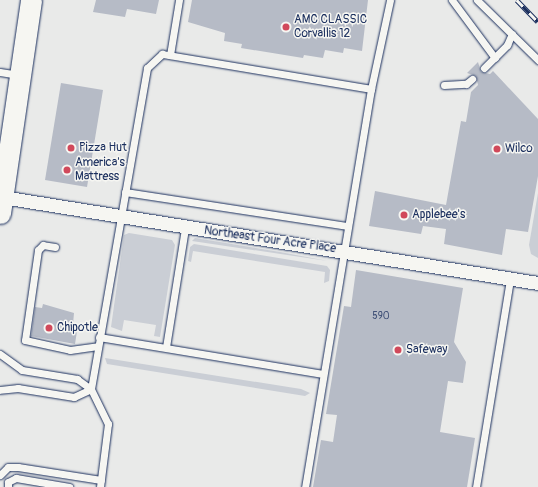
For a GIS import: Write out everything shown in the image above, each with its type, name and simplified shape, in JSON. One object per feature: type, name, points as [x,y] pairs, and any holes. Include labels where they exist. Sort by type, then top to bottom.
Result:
[{"type":"main road","points":[[2,193],[10,119],[10,74],[31,0]]},
{"type":"street","name":"Northeast Four Acre Place","points":[[2,193],[118,217],[343,251],[538,283]]},
{"type":"lane","points":[[170,55],[179,0]]},
{"type":"lane","points":[[305,487],[346,226],[371,89],[390,0]]},
{"type":"lane","points":[[452,0],[495,58]]},
{"type":"lane","points":[[477,0],[538,60]]},
{"type":"lane","points":[[484,68],[495,58],[512,34]]},
{"type":"lane","points":[[91,389],[118,217],[125,192],[147,68],[157,55],[170,55],[371,89]]},
{"type":"lane","points":[[444,85],[466,84],[472,79]]},
{"type":"lane","points":[[125,192],[346,226]]},
{"type":"lane","points":[[166,348],[185,228]]},
{"type":"lane","points":[[56,247],[43,245],[38,250],[25,340],[70,350],[98,346]]},
{"type":"lane","points":[[476,487],[510,279]]},
{"type":"lane","points":[[100,337],[322,374]]},
{"type":"lane","points":[[0,354],[22,370],[77,379],[91,389],[108,424],[100,484],[18,467],[8,468],[0,475]]},
{"type":"lane","points":[[0,390],[18,388],[74,397],[91,389]]},
{"type":"lane","points":[[8,487],[8,482],[16,478],[69,487]]},
{"type":"shaded area","points":[[538,193],[538,258],[531,254],[529,245]]},
{"type":"shaded area","points":[[129,233],[172,240],[175,245],[160,337],[154,336],[156,325],[124,320],[122,331],[111,327],[124,235]]},
{"type":"shaded area","points":[[195,238],[280,252],[328,261],[192,241]]},
{"type":"shaded area","points":[[194,244],[327,266],[330,270],[329,281],[324,283],[325,272],[193,251],[191,262],[188,261],[190,247]]},
{"type":"shaded area","points":[[105,358],[301,389],[310,393],[305,396],[107,364]]},
{"type":"building","points":[[96,0],[159,0],[156,14],[127,9],[125,17],[93,12]]},
{"type":"building","name":"AMC CLASSIC Corvallis 12","points":[[192,0],[368,0],[362,51],[344,48],[343,53],[325,50],[323,58],[304,55],[303,58],[241,48],[242,44],[224,41],[225,33],[188,22]]},
{"type":"building","name":"Wilco","points":[[478,62],[481,72],[490,74],[493,71],[538,119],[538,176],[528,232],[506,229],[502,255],[444,244],[446,229],[423,226],[421,234],[369,226],[375,191],[446,205],[461,121],[466,122],[471,92],[478,85],[476,76],[467,73]]},
{"type":"building","points":[[61,83],[103,90],[87,187],[45,180]]},
{"type":"building","name":"Safeway","points":[[356,270],[463,288],[454,342],[466,362],[463,383],[448,381],[440,432],[475,438],[467,487],[313,487],[321,440],[333,442],[337,415],[326,414],[344,306],[351,307]]},
{"type":"building","points":[[43,304],[74,313],[73,324],[78,325],[75,344],[31,336],[35,307],[42,308]]},
{"type":"railway","points":[[517,0],[538,22]]},
{"type":"place","name":"AMC CLASSIC Corvallis 12","points":[[286,27]]},
{"type":"place","name":"Pizza Hut","points":[[71,148]]},
{"type":"place","name":"Wilco","points":[[497,149]]},
{"type":"place","name":"America's Mattress","points":[[67,170]]},
{"type":"place","name":"Applebee's","points":[[404,215]]},
{"type":"place","name":"Chipotle","points":[[49,328]]},
{"type":"place","name":"Safeway","points":[[398,350]]}]
